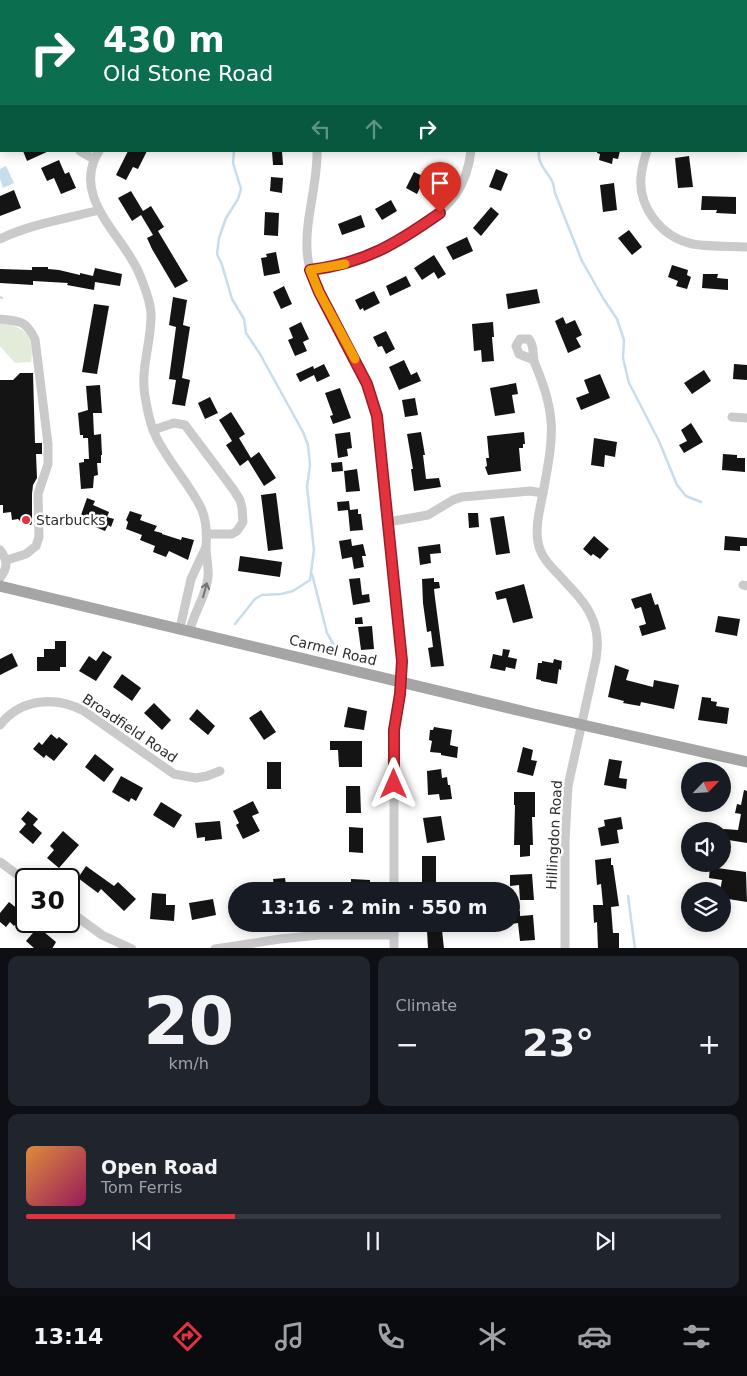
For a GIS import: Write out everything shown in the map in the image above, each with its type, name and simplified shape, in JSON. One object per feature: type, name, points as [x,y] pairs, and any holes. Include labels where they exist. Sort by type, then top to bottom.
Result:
[{"type":"main road","name":"Carmel Road","points":[[0,586],[534,714],[581,723],[747,762]]},
{"type":"street","points":[[84,152],[97,155],[91,189],[99,210],[133,262],[147,296],[151,312],[143,377],[153,430],[162,448],[193,494],[202,511],[208,534],[206,547],[208,566],[206,587],[192,622],[185,629]]},
{"type":"street","points":[[317,152],[316,178],[307,239],[310,270],[319,292],[367,384],[377,416],[402,661],[402,682],[394,730],[394,882]]},
{"type":"street","points":[[310,270],[348,263],[378,252],[406,237],[440,213],[462,185],[469,166],[471,152]]},
{"type":"street","points":[[647,152],[641,183],[646,204],[657,223],[673,236],[693,244],[747,248]]},
{"type":"street","points":[[0,238],[45,223],[99,210]]},
{"type":"street","points":[[0,319],[20,321],[29,327],[36,339],[48,444],[48,464],[38,494],[39,537],[36,546],[26,554],[7,560]]},
{"type":"street","name":"Hillingdon Road","points":[[534,360],[552,412],[552,443],[537,532],[540,550],[548,564],[590,611],[597,634],[596,660],[568,786],[566,812],[565,948]]},
{"type":"street","points":[[732,417],[747,418]]},
{"type":"street","points":[[153,430],[174,423],[185,425],[240,500],[243,522],[237,531],[232,534],[208,534]]},
{"type":"street","points":[[388,522],[422,517],[462,497],[530,491],[543,493]]},
{"type":"street","points":[[185,629],[191,579],[206,547]]},
{"type":"street","points":[[0,550],[7,560],[7,569],[0,578]]},
{"type":"street","name":"Broadfield Road","points":[[0,725],[11,714],[30,704],[51,701],[61,702],[73,705],[84,711],[174,774],[196,778],[220,771]]},
{"type":"street","points":[[0,862],[15,873]]},
{"type":"street","points":[[80,919],[102,935],[132,948]]},
{"type":"street","points":[[215,948],[319,936],[394,935],[394,948]]},
{"type":"green space","points":[[0,323],[9,324],[22,330],[30,339],[31,362],[15,363],[0,346]]},
{"type":"water","points":[[6,166],[14,183],[3,188],[0,179],[0,169]]},
{"type":"building","points":[[23,152],[47,152],[27,161]]},
{"type":"building","points":[[128,152],[146,152],[138,169],[133,167],[126,180],[116,175]]},
{"type":"building","points":[[272,152],[282,152],[283,165],[273,165]]},
{"type":"building","points":[[620,152],[618,159],[613,158],[612,164],[599,160],[600,154],[597,153]]},
{"type":"building","points":[[689,156],[693,187],[678,188],[675,158]]},
{"type":"building","points":[[59,160],[65,174],[69,172],[76,188],[61,194],[54,178],[47,181],[41,168]]},
{"type":"building","points":[[496,169],[508,174],[501,191],[489,187]]},
{"type":"building","points":[[414,172],[425,177],[417,194],[406,188]]},
{"type":"building","points":[[271,177],[283,178],[282,193],[270,191]]},
{"type":"building","points":[[614,183],[617,210],[603,212],[600,185]]},
{"type":"building","points":[[14,190],[21,208],[0,216],[0,196]]},
{"type":"building","points":[[131,191],[143,211],[151,206],[164,227],[158,231],[188,281],[175,288],[152,249],[147,238],[153,235],[141,215],[132,221],[118,198]]},
{"type":"building","points":[[702,196],[736,197],[736,214],[716,213],[717,210],[701,210]]},
{"type":"building","points":[[391,200],[397,211],[382,220],[375,209]]},
{"type":"building","points":[[491,207],[499,214],[481,236],[473,228]]},
{"type":"building","points":[[265,212],[279,213],[278,236],[264,235]]},
{"type":"building","points":[[361,215],[365,227],[342,235],[338,224]]},
{"type":"building","points":[[629,230],[642,247],[632,255],[618,238]]},
{"type":"building","points":[[467,237],[473,251],[453,260],[446,247]]},
{"type":"building","points":[[276,252],[280,273],[264,276],[261,258],[267,257],[266,254]]},
{"type":"building","points":[[434,255],[446,274],[438,279],[434,272],[422,280],[414,268]]},
{"type":"building","points":[[672,265],[688,270],[687,275],[691,277],[687,289],[676,286],[678,281],[668,277]]},
{"type":"building","points":[[32,267],[48,267],[48,269],[80,275],[80,273],[93,276],[95,268],[122,274],[120,286],[95,282],[94,290],[67,285],[68,283],[33,281],[33,285],[0,283],[0,269],[32,270]]},
{"type":"building","points":[[703,274],[718,274],[717,278],[728,279],[728,290],[702,288]]},
{"type":"building","points":[[406,276],[411,286],[390,296],[386,286]]},
{"type":"building","points":[[284,286],[292,304],[281,309],[273,292]]},
{"type":"building","points":[[537,289],[540,303],[508,309],[506,294]]},
{"type":"building","points":[[374,291],[380,303],[364,311],[363,308],[360,310],[355,300]]},
{"type":"building","points":[[173,297],[187,300],[183,325],[190,327],[182,378],[190,380],[185,406],[172,404],[176,380],[169,379],[176,327],[169,325]]},
{"type":"building","points":[[94,304],[109,306],[97,374],[82,372]]},
{"type":"building","points":[[563,317],[566,324],[575,320],[582,335],[576,338],[581,347],[568,353],[555,321]]},
{"type":"building","points":[[301,322],[309,339],[303,342],[307,351],[295,356],[288,340],[293,338],[289,328]]},
{"type":"building","points":[[493,322],[494,361],[482,362],[481,350],[474,351],[472,324]]},
{"type":"building","points":[[386,331],[395,349],[386,354],[382,346],[378,347],[373,337]]},
{"type":"building","points":[[404,360],[411,375],[417,372],[421,381],[399,390],[389,367]]},
{"type":"building","points":[[324,364],[330,376],[317,382],[314,375],[300,382],[296,374],[313,366],[314,369]]},
{"type":"building","points":[[734,364],[747,365],[747,380],[733,379]]},
{"type":"building","points":[[704,370],[711,381],[692,394],[684,383]]},
{"type":"building","points":[[20,373],[33,373],[35,443],[42,443],[42,454],[36,454],[37,478],[33,485],[31,525],[24,525],[18,519],[12,520],[11,512],[3,513],[3,505],[0,505],[0,380],[13,380]]},
{"type":"building","points":[[600,374],[610,398],[581,410],[576,398],[589,393],[584,380]]},
{"type":"building","points":[[516,383],[518,394],[512,395],[515,413],[495,416],[490,388]]},
{"type":"building","points":[[100,385],[102,413],[93,413],[94,435],[101,434],[101,463],[97,463],[98,475],[94,476],[93,488],[81,489],[79,463],[84,462],[84,459],[89,459],[88,438],[83,438],[83,435],[80,435],[78,413],[88,410],[86,386]]},
{"type":"building","points":[[340,388],[351,418],[333,424],[330,416],[333,415],[325,393]]},
{"type":"building","points":[[210,397],[218,413],[205,419],[198,403]]},
{"type":"building","points":[[415,398],[418,415],[405,417],[402,400]]},
{"type":"building","points":[[231,412],[245,434],[239,438],[251,458],[259,452],[276,478],[264,486],[248,460],[240,466],[226,445],[232,441],[219,420]]},
{"type":"building","points":[[691,423],[703,442],[684,453],[679,445],[687,441],[681,430]]},
{"type":"building","points":[[350,432],[352,448],[347,449],[348,456],[338,458],[335,434]]},
{"type":"building","points":[[421,432],[425,455],[423,455],[426,479],[439,478],[441,487],[414,491],[411,469],[413,469],[407,434]]},
{"type":"building","points":[[524,432],[525,444],[523,444],[523,448],[519,448],[521,471],[488,475],[485,467],[487,466],[486,458],[489,458],[487,436]]},
{"type":"building","points":[[594,438],[617,442],[615,457],[605,455],[604,467],[591,465]]},
{"type":"building","points":[[723,454],[737,455],[737,458],[745,458],[745,472],[722,470]]},
{"type":"building","points":[[342,462],[343,471],[332,472],[331,463]]},
{"type":"building","points":[[357,469],[360,491],[346,492],[344,471]]},
{"type":"building","points":[[276,493],[283,549],[268,551],[261,495]]},
{"type":"building","points":[[87,498],[95,501],[93,505],[109,512],[107,517],[114,519],[111,527],[108,525],[105,531],[93,526],[95,521],[81,515]]},
{"type":"building","points":[[349,501],[350,510],[358,509],[358,514],[361,514],[363,530],[350,531],[348,510],[338,511],[337,502]]},
{"type":"building","points":[[130,511],[142,515],[140,520],[157,526],[154,531],[181,540],[182,537],[194,540],[188,560],[169,551],[166,557],[153,552],[155,546],[140,540],[142,535],[126,529],[128,522],[126,520]]},
{"type":"building","points":[[468,513],[478,513],[479,527],[469,528]]},
{"type":"building","points":[[504,516],[510,553],[496,555],[490,518]]},
{"type":"building","points":[[594,536],[609,549],[600,559],[593,554],[591,556],[583,549]]},
{"type":"building","points":[[725,536],[747,538],[747,546],[740,546],[740,551],[724,550]]},
{"type":"building","points":[[351,539],[352,546],[363,544],[366,556],[362,556],[364,567],[354,569],[352,557],[342,559],[339,541]]},
{"type":"building","points":[[440,544],[441,553],[430,554],[431,563],[420,565],[418,547]]},
{"type":"building","points":[[240,556],[282,562],[280,577],[238,571]]},
{"type":"building","points":[[360,578],[362,595],[369,594],[370,602],[353,605],[349,579]]},
{"type":"building","points":[[434,578],[434,582],[439,582],[440,588],[434,589],[444,666],[431,667],[428,648],[433,647],[431,631],[427,632],[422,579]]},
{"type":"building","points":[[524,584],[533,618],[513,623],[506,598],[497,600],[495,592]]},
{"type":"building","points":[[651,593],[655,605],[658,604],[666,629],[642,636],[639,626],[646,624],[641,607],[635,609],[631,599]]},
{"type":"building","points":[[718,616],[740,619],[737,636],[715,632]]},
{"type":"building","points":[[362,617],[363,624],[355,624],[355,618]]},
{"type":"building","points":[[372,626],[374,649],[361,650],[358,627]]},
{"type":"building","points":[[55,641],[66,641],[66,667],[60,667],[60,671],[37,671],[37,657],[44,657],[44,649],[55,649]]},
{"type":"building","points":[[503,649],[510,650],[508,657],[517,659],[515,669],[506,667],[505,671],[490,668],[493,654],[502,656]]},
{"type":"building","points":[[103,651],[112,657],[96,681],[79,671],[89,656],[96,661]]},
{"type":"building","points":[[12,653],[18,666],[0,675],[0,659]]},
{"type":"building","points":[[554,659],[562,661],[557,684],[536,679],[538,663],[542,663],[542,661],[553,663]]},
{"type":"building","points":[[615,665],[629,670],[626,680],[653,687],[654,680],[679,685],[674,709],[641,702],[640,706],[623,703],[624,701],[608,697]]},
{"type":"building","points":[[122,674],[141,688],[132,701],[113,687]]},
{"type":"building","points":[[702,697],[711,698],[711,701],[717,702],[716,706],[729,708],[727,724],[698,720]]},
{"type":"building","points":[[154,703],[171,720],[162,730],[144,713]]},
{"type":"building","points":[[348,707],[367,711],[364,730],[344,727]]},
{"type":"building","points":[[197,709],[215,726],[208,735],[189,719]]},
{"type":"building","points":[[261,710],[276,732],[264,740],[249,718]]},
{"type":"building","points":[[434,727],[452,730],[450,745],[458,747],[457,758],[430,752],[432,741],[429,740],[430,730],[433,730]]},
{"type":"building","points":[[51,734],[68,744],[54,761],[46,755],[44,758],[33,749],[39,742],[42,745]]},
{"type":"building","points":[[330,741],[362,741],[362,767],[339,767],[338,750],[330,750]]},
{"type":"building","points":[[523,747],[533,750],[531,760],[537,761],[533,776],[517,772]]},
{"type":"building","points":[[95,754],[114,769],[104,782],[85,767]]},
{"type":"building","points":[[609,759],[622,761],[619,778],[627,779],[626,789],[604,785]]},
{"type":"building","points":[[267,762],[281,762],[281,789],[267,789]]},
{"type":"building","points":[[441,769],[442,778],[447,777],[448,785],[450,785],[452,799],[440,800],[439,794],[428,795],[427,771]]},
{"type":"building","points":[[121,776],[143,788],[136,801],[131,798],[129,802],[112,792]]},
{"type":"building","points":[[346,786],[360,786],[361,813],[346,813]]},
{"type":"building","points":[[744,790],[747,791],[747,843],[731,840],[731,830],[738,830],[741,814],[735,813],[737,804],[741,805]]},
{"type":"building","points":[[514,792],[535,792],[535,817],[532,817],[533,845],[530,845],[530,856],[520,857],[520,845],[514,845]]},
{"type":"building","points":[[253,801],[259,813],[252,816],[260,831],[243,839],[236,825],[239,823],[233,811]]},
{"type":"building","points":[[161,802],[182,815],[174,828],[153,815]]},
{"type":"building","points":[[28,811],[38,819],[33,825],[42,833],[33,844],[19,832],[26,824],[21,819]]},
{"type":"building","points":[[441,816],[445,840],[427,843],[423,818]]},
{"type":"building","points":[[621,817],[623,829],[617,830],[619,843],[601,846],[598,828],[605,826],[604,820]]},
{"type":"building","points":[[220,821],[222,839],[205,841],[205,837],[197,838],[195,823]]},
{"type":"building","points":[[349,827],[363,828],[363,853],[349,852]]},
{"type":"building","points":[[63,831],[79,845],[59,868],[47,858],[54,850],[50,846]]},
{"type":"building","points":[[422,856],[436,856],[436,882],[422,882]]},
{"type":"building","points":[[611,858],[611,865],[613,865],[619,906],[611,907],[613,933],[619,933],[619,948],[598,948],[597,922],[594,923],[593,905],[603,905],[601,884],[597,885],[595,860]]},
{"type":"building","points":[[86,866],[114,886],[118,882],[136,899],[124,911],[101,889],[98,893],[80,880],[80,875]]},
{"type":"building","points":[[731,870],[746,872],[747,902],[731,899],[731,882],[722,882],[722,880],[709,878],[710,872],[731,872]]},
{"type":"building","points":[[532,874],[534,900],[520,900],[520,882],[510,882],[510,875]]},
{"type":"building","points":[[285,878],[286,882],[274,882],[273,879]]},
{"type":"building","points":[[351,879],[370,880],[370,882],[351,882]]},
{"type":"building","points":[[152,893],[166,894],[166,905],[175,905],[174,921],[150,919]]},
{"type":"building","points":[[213,899],[216,915],[192,920],[189,903]]},
{"type":"building","points":[[9,902],[15,907],[14,926],[10,922],[6,927],[0,922],[0,913]]},
{"type":"building","points":[[533,915],[535,940],[520,941],[520,916]]},
{"type":"building","points":[[427,932],[442,932],[444,948],[428,948]]},
{"type":"building","points":[[33,933],[45,933],[56,942],[53,948],[34,948],[26,941]]},
{"type":"waterway","points":[[234,152],[233,163],[241,189],[238,199],[226,218],[219,238],[217,254],[232,299],[244,319],[246,333],[260,354],[303,432],[308,445],[310,465],[307,487],[314,550],[310,580],[293,591],[262,595],[255,599],[235,624]]},
{"type":"waterway","points":[[539,152],[539,160],[553,182],[555,193],[582,261],[617,319],[624,340],[623,358],[629,383],[659,441],[677,485],[686,496],[701,502]]},
{"type":"waterway","points":[[312,574],[327,633],[338,652]]},
{"type":"waterway","points":[[628,896],[635,948]]},
{"type":"slow traffic","points":[[345,264],[310,270],[319,292],[355,359]]},
{"type":"place","name":"Starbucks","points":[[26,520]]},
{"type":"route","points":[[394,784],[394,730],[402,682],[402,661],[377,416],[367,384],[319,292],[310,270],[348,263],[378,252],[399,241],[440,213]]}]
